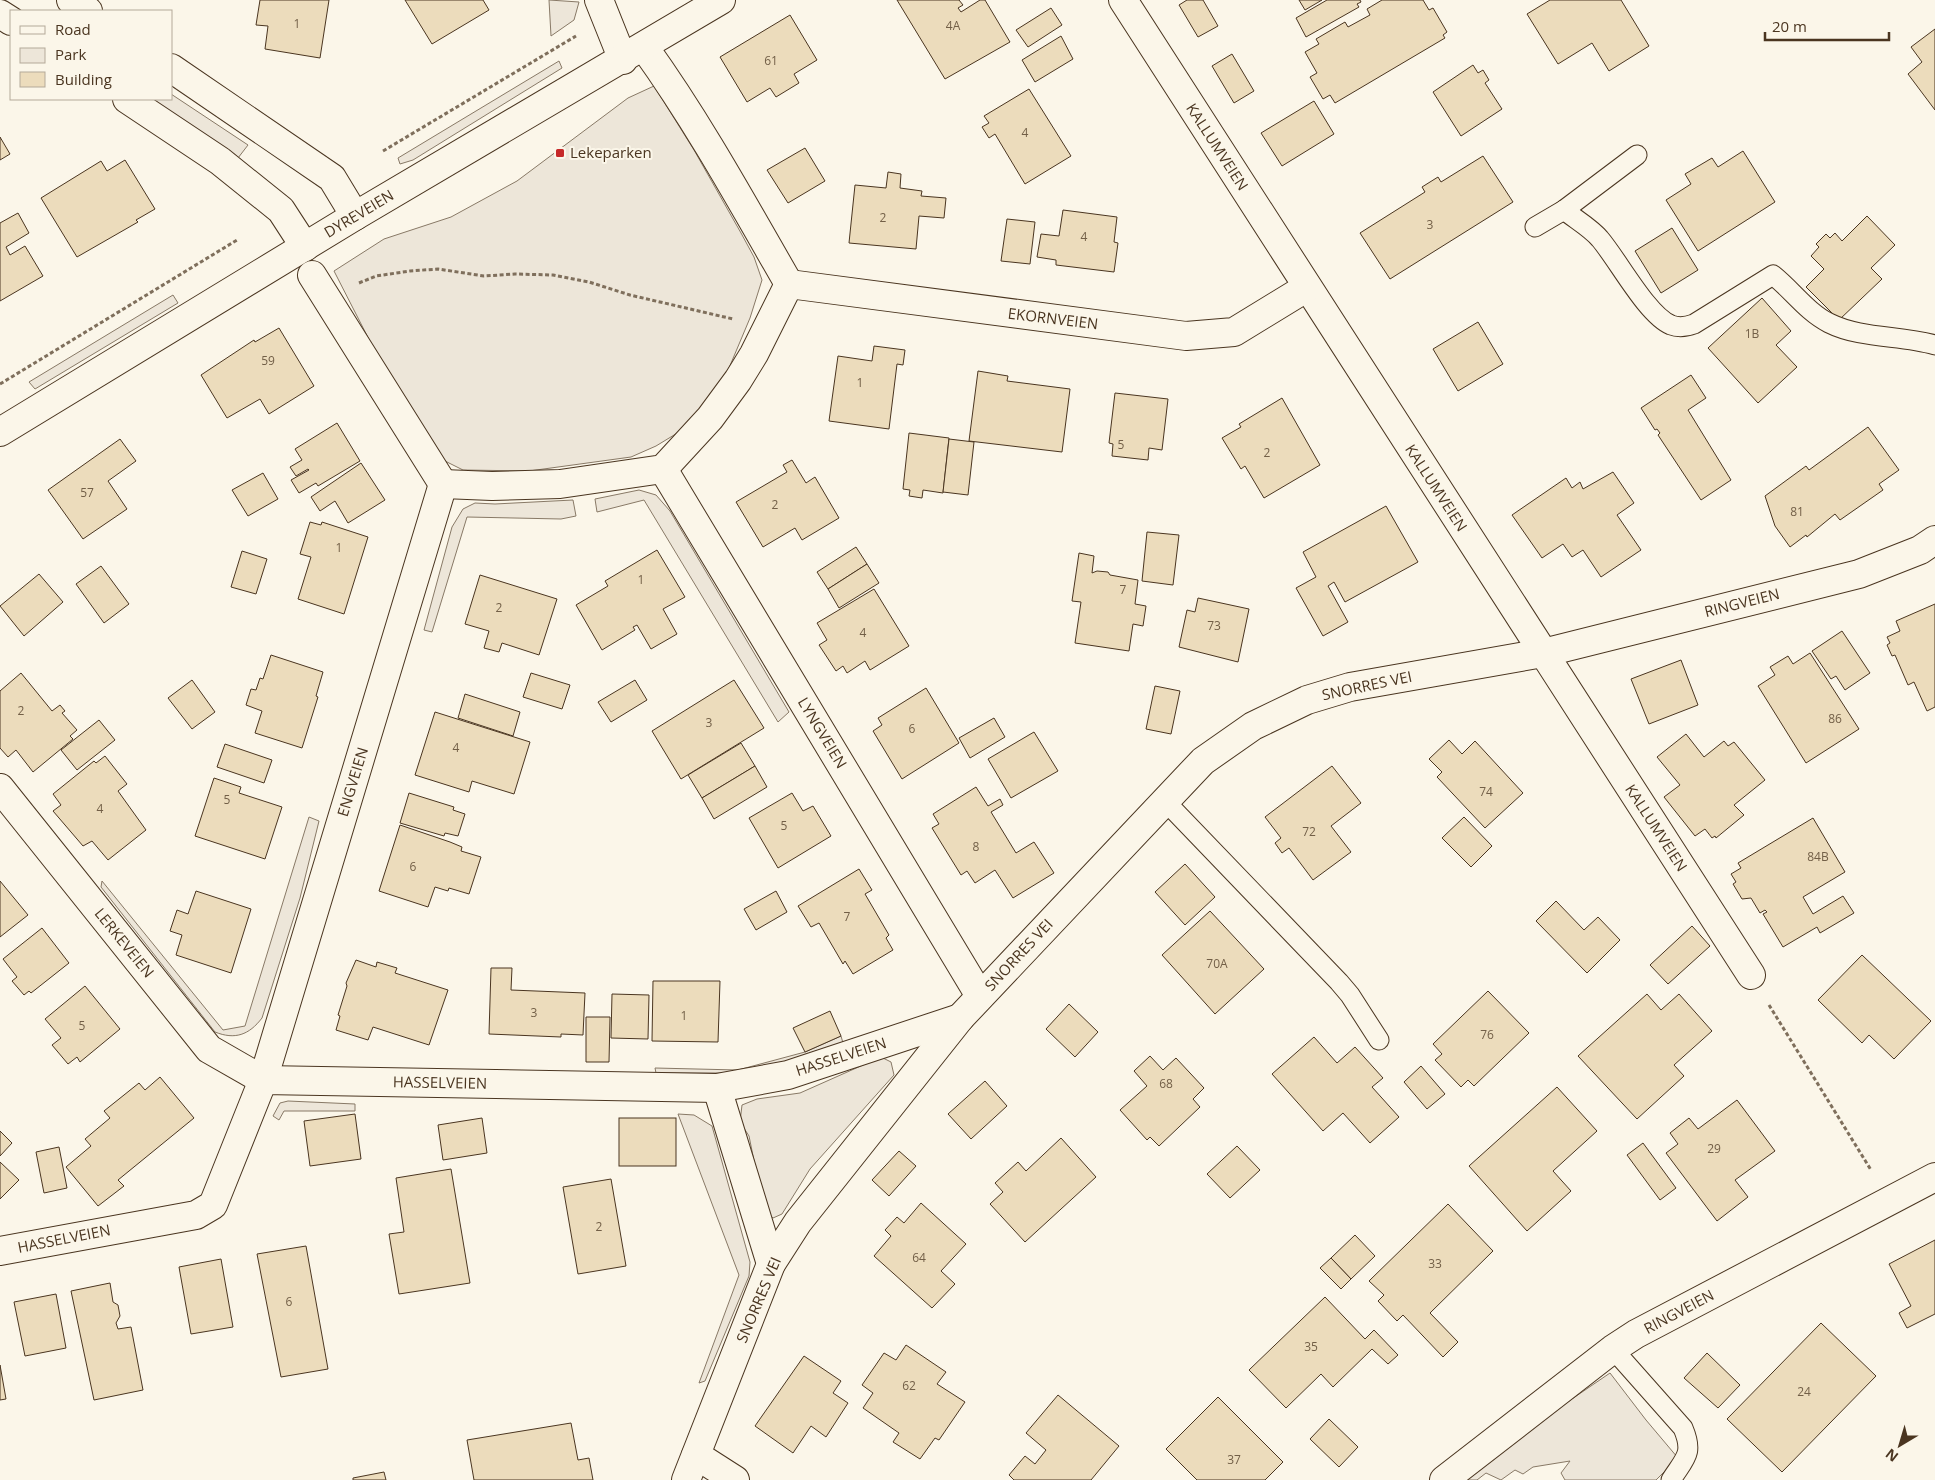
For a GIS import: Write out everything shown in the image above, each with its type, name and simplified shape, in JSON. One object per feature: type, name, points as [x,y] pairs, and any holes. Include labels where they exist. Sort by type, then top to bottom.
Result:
[{"type":"street","points":[[71,0],[86,10]]},
{"type":"street","name":"DYREVEIEN","points":[[0,432],[355,216],[721,0]]},
{"type":"street","name":"KALLUMVEIEN","points":[[1123,0],[1306,288],[1750,975]]},
{"type":"street","points":[[312,275],[442,484],[492,486],[560,484],[664,469],[710,418],[738,380],[789,284],[736,192],[674,91],[633,53],[602,9]]},
{"type":"street","points":[[172,69],[332,178],[355,216]]},
{"type":"street","points":[[128,100],[220,161],[280,210],[305,247]]},
{"type":"street","name":"EKORNVEIEN","points":[[789,284],[1186,336],[1234,332],[1306,288]]},
{"type":"street","name":"LYNGVEIEN","points":[[664,469],[980,996]]},
{"type":"street","name":"ENGVEIEN","points":[[263,1080],[442,484]]},
{"type":"street","name":"RINGVEIEN","points":[[1543,652],[1859,574],[1920,550],[1935,540]]},
{"type":"street","name":"SNORRES VEI","points":[[686,1480],[772,1264],[798,1222],[960,1018],[1210,756],[1253,726],[1307,700],[1350,687],[1543,652]]},
{"type":"street","name":"LERKEVEIEN","points":[[0,788],[208,1049],[263,1080]]},
{"type":"street","name":"HASSELVEIEN","points":[[0,1251],[196,1215],[213,1205],[263,1080],[717,1088],[788,1074],[960,1018]]},
{"type":"street","points":[[717,1088],[772,1264]]},
{"type":"street","name":"RINGVEIEN","points":[[1444,1480],[1613,1349],[1636,1334],[1935,1177]]},
{"type":"street","points":[[696,1455],[735,1480]]},
{"type":"lane","points":[[1535,227],[1564,210],[1638,155]]},
{"type":"lane","points":[[1564,210],[1599,237],[1642,297],[1660,317],[1671,325],[1684,328],[1694,324],[1773,275],[1788,287],[1805,305],[1828,323],[1855,332],[1912,339],[1935,346]]},
{"type":"lane","points":[[1165,801],[1339,982],[1350,995],[1379,1040]]},
{"type":"lane","points":[[1613,1349],[1683,1428],[1689,1443],[1688,1454],[1671,1480]]},
{"type":"path","points":[[383,151],[602,9]]},
{"type":"path","points":[[0,384],[237,240]]},
{"type":"path","points":[[327,298],[376,276],[410,270],[438,269],[484,276],[515,274],[553,276],[589,282],[638,297],[767,328]]},
{"type":"path","points":[[1750,975],[1807,1070],[1891,1201]]},
{"type":"green space","points":[[549,0],[579,2],[574,20],[551,36]]},
{"type":"green space","points":[[559,61],[562,68],[413,160],[400,164],[398,158]]},
{"type":"green space","points":[[654,86],[694,150],[741,233],[754,257],[762,280],[750,318],[729,368],[706,405],[679,432],[656,446],[631,457],[529,471],[463,470],[439,458],[380,361],[334,271],[384,239],[451,217],[517,181],[628,98]]},
{"type":"green space","points":[[172,95],[248,145],[238,158],[150,100],[172,100]]},
{"type":"green space","points":[[173,295],[178,303],[35,389],[29,382]]},
{"type":"green space","points":[[639,490],[656,495],[670,511],[789,712],[778,722],[644,500],[597,512],[595,499]]},
{"type":"green space","points":[[573,500],[576,516],[561,519],[467,517],[432,632],[424,630],[452,527],[463,509],[475,503],[495,504]]},
{"type":"green space","points":[[309,817],[319,821],[300,898],[262,1018],[247,1032],[235,1036],[215,1032],[101,887],[102,881],[223,1030],[245,1026]]},
{"type":"green space","points":[[841,1036],[843,1043],[802,1059],[745,1073],[656,1073],[655,1068],[738,1070],[805,1052]]},
{"type":"green space","points":[[881,1057],[891,1062],[894,1075],[810,1169],[782,1214],[773,1218],[764,1210],[749,1136],[740,1122],[742,1105],[757,1099],[800,1093]]},
{"type":"green space","points":[[288,1101],[355,1104],[355,1111],[284,1111],[279,1120],[273,1116],[280,1103]]},
{"type":"green space","points":[[678,1114],[694,1115],[712,1126],[750,1262],[749,1276],[705,1381],[699,1383],[739,1275]]},
{"type":"green space","points":[[1610,1373],[1678,1458],[1656,1480],[1565,1480],[1561,1473],[1570,1461],[1533,1467],[1523,1474],[1515,1470],[1501,1480],[1486,1473],[1477,1480],[1463,1480],[1566,1403]]},
{"type":"building","points":[[260,0],[329,0],[320,58],[265,49],[268,26],[256,25]]},
{"type":"building","points":[[405,0],[483,0],[489,10],[432,44]]},
{"type":"building","points":[[897,0],[959,0],[963,5],[958,8],[961,12],[980,0],[985,0],[1010,42],[945,79]]},
{"type":"building","points":[[1187,0],[1203,0],[1218,26],[1198,37],[1179,5]]},
{"type":"building","points":[[1299,0],[1322,0],[1305,10]]},
{"type":"building","points":[[1327,0],[1360,0],[1361,2],[1357,4],[1359,7],[1306,37],[1296,18]]},
{"type":"building","points":[[1382,0],[1423,0],[1429,10],[1433,8],[1447,32],[1443,35],[1445,38],[1335,103],[1330,95],[1323,99],[1310,77],[1317,73],[1305,52],[1319,44],[1316,39],[1345,22],[1348,27],[1370,15],[1367,9]]},
{"type":"building","points":[[1550,0],[1621,0],[1649,46],[1609,71],[1592,43],[1558,64],[1527,14]]},
{"type":"building","points":[[1051,8],[1062,25],[1028,47],[1016,30]]},
{"type":"building","points":[[790,15],[817,60],[794,74],[799,83],[776,97],[770,88],[747,102],[720,57]]},
{"type":"building","points":[[1935,29],[1935,110],[1908,74],[1922,62],[1911,47]]},
{"type":"building","points":[[1061,36],[1073,59],[1035,82],[1022,60]]},
{"type":"building","points":[[1232,54],[1254,91],[1234,103],[1212,66]]},
{"type":"building","points":[[1473,65],[1478,73],[1483,70],[1489,80],[1485,83],[1502,109],[1461,136],[1433,92]]},
{"type":"building","points":[[1029,89],[1071,156],[1025,184],[995,134],[989,138],[982,127],[989,123],[984,116]]},
{"type":"building","points":[[1314,101],[1334,134],[1282,166],[1261,133]]},
{"type":"building","points":[[0,137],[10,154],[0,160]]},
{"type":"building","points":[[805,148],[825,181],[788,203],[767,170]]},
{"type":"building","points":[[1743,151],[1775,202],[1698,251],[1666,200],[1691,184],[1685,174],[1712,158],[1718,167]]},
{"type":"building","points":[[1483,156],[1513,202],[1390,279],[1360,233],[1425,192],[1422,187],[1438,177],[1441,182]]},
{"type":"building","points":[[125,160],[155,209],[136,220],[138,222],[77,257],[41,198],[101,161],[107,171]]},
{"type":"building","points":[[888,172],[901,174],[900,188],[922,191],[921,196],[946,198],[944,218],[919,216],[916,249],[849,243],[855,185],[886,188]]},
{"type":"building","points":[[1063,210],[1117,217],[1114,242],[1118,243],[1114,272],[1056,265],[1056,260],[1037,257],[1041,234],[1059,236]]},
{"type":"building","points":[[18,213],[29,233],[6,247],[10,255],[25,246],[43,276],[0,301],[0,223]]},
{"type":"building","points":[[1867,216],[1895,245],[1871,268],[1882,279],[1839,320],[1806,287],[1824,269],[1811,256],[1819,247],[1816,244],[1826,234],[1830,238],[1835,233],[1842,241]]},
{"type":"building","points":[[1007,219],[1035,222],[1030,264],[1001,261]]},
{"type":"building","points":[[1672,228],[1698,270],[1661,293],[1635,251]]},
{"type":"building","points":[[1762,298],[1791,331],[1776,345],[1797,367],[1758,403],[1708,348]]},
{"type":"building","points":[[1478,322],[1503,364],[1458,391],[1433,349]]},
{"type":"building","points":[[279,328],[314,386],[269,414],[260,399],[227,418],[201,375],[254,340],[255,342]]},
{"type":"building","points":[[874,346],[905,350],[903,365],[897,364],[889,429],[829,421],[838,356],[872,361]]},
{"type":"building","points":[[978,371],[1008,376],[1007,381],[1070,389],[1062,452],[969,441]]},
{"type":"building","points":[[1691,375],[1706,398],[1688,410],[1731,480],[1701,500],[1658,435],[1660,433],[1657,429],[1655,430],[1641,408]]},
{"type":"building","points":[[1115,393],[1168,399],[1162,450],[1149,448],[1148,460],[1112,456],[1113,444],[1109,443]]},
{"type":"building","points":[[1282,398],[1320,465],[1264,498],[1245,466],[1241,469],[1222,438],[1241,427],[1239,424]]},
{"type":"building","points":[[337,423],[360,461],[318,486],[316,483],[299,493],[291,480],[309,470],[296,476],[290,467],[302,460],[295,449]]},
{"type":"building","points":[[1868,427],[1899,470],[1879,484],[1883,490],[1840,520],[1835,514],[1807,537],[1806,535],[1790,547],[1775,526],[1765,496],[1806,466],[1809,470]]},
{"type":"building","points":[[909,433],[949,438],[943,493],[923,490],[922,498],[909,496],[910,490],[903,489]]},
{"type":"building","points":[[120,439],[136,461],[108,481],[127,509],[83,539],[48,490]]},
{"type":"building","points":[[949,439],[974,442],[968,495],[943,492]]},
{"type":"building","points":[[792,460],[806,483],[815,477],[839,518],[802,540],[795,528],[763,547],[736,502],[787,472],[783,465]]},
{"type":"building","points":[[361,463],[385,500],[348,523],[335,501],[320,511],[311,497]]},
{"type":"building","points":[[1613,472],[1634,503],[1617,515],[1641,550],[1601,577],[1583,550],[1572,557],[1563,544],[1542,558],[1512,515],[1566,478],[1572,488],[1580,482],[1583,489]]},
{"type":"building","points":[[263,473],[278,499],[248,516],[232,490]]},
{"type":"building","points":[[1386,506],[1418,562],[1345,602],[1334,582],[1328,586],[1348,622],[1323,636],[1296,588],[1316,577],[1303,552]]},
{"type":"building","points":[[310,522],[321,525],[322,522],[368,537],[344,614],[298,599],[311,557],[300,554]]},
{"type":"building","points":[[1147,532],[1179,535],[1173,585],[1142,581]]},
{"type":"building","points":[[856,547],[867,564],[828,589],[817,572]]},
{"type":"building","points":[[657,550],[685,597],[663,609],[677,634],[651,649],[637,625],[633,627],[635,630],[602,650],[576,605],[608,586],[605,581]]},
{"type":"building","points":[[242,551],[267,559],[256,594],[231,587]]},
{"type":"building","points":[[1079,553],[1094,556],[1092,573],[1097,571],[1108,572],[1110,575],[1138,580],[1135,604],[1146,606],[1143,626],[1133,624],[1129,651],[1075,643],[1081,602],[1072,601]]},
{"type":"building","points":[[867,564],[879,583],[839,608],[828,589]]},
{"type":"building","points":[[101,566],[129,604],[104,623],[76,584]]},
{"type":"building","points":[[39,574],[63,602],[24,636],[0,606]]},
{"type":"building","points":[[480,575],[557,599],[539,655],[502,643],[499,652],[484,648],[489,631],[465,624]]},
{"type":"building","points":[[874,589],[909,646],[870,670],[865,661],[847,673],[843,666],[836,671],[819,645],[827,640],[817,623]]},
{"type":"building","points":[[1198,598],[1249,609],[1238,662],[1179,647],[1187,610],[1195,612]]},
{"type":"building","points":[[1935,604],[1935,707],[1927,711],[1914,682],[1908,685],[1895,655],[1892,656],[1887,645],[1890,643],[1887,637],[1900,631],[1896,621]]},
{"type":"building","points":[[1842,631],[1870,673],[1845,690],[1836,676],[1831,679],[1812,651]]},
{"type":"building","points":[[1810,653],[1859,729],[1806,763],[1758,686],[1775,675],[1770,667],[1788,656],[1793,664]]},
{"type":"building","points":[[271,655],[323,672],[316,696],[318,697],[302,748],[255,733],[262,711],[246,705],[251,689],[256,690],[260,678],[263,679]]},
{"type":"building","points":[[1681,660],[1698,705],[1649,724],[1631,679]]},
{"type":"building","points":[[21,673],[52,711],[60,705],[65,711],[62,713],[77,730],[70,736],[73,739],[33,772],[16,750],[8,757],[0,748],[0,691]]},
{"type":"building","points":[[531,673],[570,685],[562,709],[523,697]]},
{"type":"building","points":[[192,680],[215,712],[192,729],[168,698]]},
{"type":"building","points":[[635,680],[647,700],[611,722],[598,702]]},
{"type":"building","points":[[734,680],[764,728],[681,779],[652,731]]},
{"type":"building","points":[[1155,686],[1180,691],[1171,734],[1146,729]]},
{"type":"building","points":[[926,688],[959,743],[902,779],[873,731],[882,725],[878,718]]},
{"type":"building","points":[[465,694],[520,712],[513,736],[458,718]]},
{"type":"building","points":[[435,712],[530,742],[514,794],[472,781],[469,792],[415,775]]},
{"type":"building","points":[[994,718],[1005,737],[970,758],[959,738]]},
{"type":"building","points":[[99,720],[115,740],[77,770],[61,750]]},
{"type":"building","points":[[1034,732],[1058,771],[1011,798],[988,759]]},
{"type":"building","points":[[1686,734],[1704,757],[1724,741],[1728,746],[1734,742],[1765,780],[1734,805],[1744,815],[1716,838],[1715,836],[1712,838],[1705,829],[1695,836],[1664,797],[1680,785],[1657,757]]},
{"type":"building","points":[[1449,740],[1462,754],[1475,741],[1523,793],[1485,828],[1437,777],[1442,772],[1429,759]]},
{"type":"building","points":[[741,743],[755,766],[702,798],[688,775]]},
{"type":"building","points":[[225,744],[272,760],[264,783],[217,767]]},
{"type":"building","points":[[105,756],[127,784],[118,791],[146,830],[108,860],[92,841],[83,846],[53,811],[61,805],[53,794],[94,761],[96,763]]},
{"type":"building","points":[[755,766],[767,787],[714,819],[702,798]]},
{"type":"building","points":[[1332,766],[1361,803],[1331,826],[1351,852],[1313,880],[1289,848],[1282,853],[1275,843],[1281,838],[1265,817]]},
{"type":"building","points":[[214,778],[241,787],[239,793],[282,807],[265,859],[195,836]]},
{"type":"building","points":[[976,787],[988,806],[1000,799],[1003,805],[991,812],[1016,853],[1034,842],[1054,873],[1013,898],[995,870],[975,883],[967,871],[961,875],[932,828],[939,824],[933,814]]},
{"type":"building","points":[[409,793],[454,807],[453,810],[465,814],[458,836],[445,833],[444,836],[400,823]]},
{"type":"building","points":[[792,793],[803,811],[813,806],[831,836],[778,868],[749,818]]},
{"type":"building","points":[[1464,817],[1492,846],[1471,867],[1442,838]]},
{"type":"building","points":[[1813,818],[1845,872],[1803,897],[1813,914],[1843,896],[1854,913],[1820,933],[1817,927],[1783,947],[1763,914],[1767,912],[1765,910],[1760,913],[1751,898],[1742,899],[1733,884],[1736,882],[1731,874],[1741,868],[1738,863]]},
{"type":"building","points":[[400,825],[450,842],[462,847],[461,851],[481,857],[469,894],[449,888],[448,891],[435,887],[428,907],[379,891]]},
{"type":"building","points":[[1185,864],[1215,897],[1185,925],[1155,892]]},
{"type":"building","points":[[859,869],[872,890],[865,894],[889,935],[886,938],[893,950],[853,974],[845,961],[843,964],[819,923],[811,927],[798,906]]},
{"type":"building","points":[[0,881],[28,915],[0,937]]},
{"type":"building","points":[[196,891],[251,909],[231,973],[176,955],[182,935],[170,931],[177,910],[188,914]]},
{"type":"building","points":[[776,891],[787,912],[756,930],[744,909]]},
{"type":"building","points":[[1556,901],[1584,930],[1598,917],[1620,940],[1587,973],[1536,921]]},
{"type":"building","points":[[1210,911],[1264,969],[1215,1014],[1162,955]]},
{"type":"building","points":[[1692,926],[1710,946],[1668,984],[1650,965]]},
{"type":"building","points":[[42,928],[69,963],[31,993],[29,991],[24,995],[12,981],[17,977],[3,959]]},
{"type":"building","points":[[1862,955],[1931,1021],[1894,1059],[1869,1035],[1862,1043],[1818,1000]]},
{"type":"building","points":[[356,960],[376,967],[377,962],[397,968],[395,973],[448,990],[429,1045],[373,1027],[368,1040],[336,1030],[340,1016],[338,1015],[347,986],[346,983]]},
{"type":"building","points":[[491,968],[512,968],[511,990],[585,993],[583,1035],[561,1034],[561,1037],[489,1034]]},
{"type":"building","points":[[653,981],[720,981],[718,1042],[652,1041]]},
{"type":"building","points":[[85,986],[120,1029],[80,1062],[77,1057],[68,1064],[52,1045],[61,1038],[45,1019]]},
{"type":"building","points":[[1488,991],[1529,1033],[1474,1086],[1468,1080],[1461,1087],[1435,1060],[1442,1054],[1433,1044]]},
{"type":"building","points":[[612,994],[649,995],[648,1039],[611,1038]]},
{"type":"building","points":[[1647,994],[1661,1010],[1679,994],[1712,1031],[1674,1065],[1684,1076],[1637,1119],[1578,1056]]},
{"type":"building","points":[[1069,1004],[1098,1032],[1075,1057],[1046,1029]]},
{"type":"building","points":[[830,1011],[841,1036],[805,1052],[793,1028]]},
{"type":"building","points":[[586,1017],[610,1017],[609,1062],[586,1062]]},
{"type":"building","points":[[1314,1037],[1337,1063],[1355,1047],[1383,1078],[1372,1087],[1399,1117],[1370,1143],[1343,1113],[1323,1131],[1272,1074]]},
{"type":"building","points":[[1150,1056],[1163,1070],[1176,1058],[1204,1088],[1193,1099],[1200,1107],[1159,1146],[1150,1137],[1147,1140],[1120,1110],[1147,1086],[1134,1071]]},
{"type":"building","points":[[1421,1066],[1445,1094],[1427,1109],[1404,1082]]},
{"type":"building","points":[[160,1077],[194,1118],[118,1180],[124,1186],[98,1206],[66,1167],[91,1146],[85,1139],[110,1118],[104,1111],[139,1083],[145,1090]]},
{"type":"building","points":[[985,1081],[1007,1106],[971,1139],[948,1114]]},
{"type":"building","points":[[1557,1087],[1597,1131],[1553,1171],[1571,1191],[1527,1231],[1469,1166]]},
{"type":"building","points":[[1737,1100],[1775,1151],[1735,1180],[1748,1197],[1717,1221],[1666,1153],[1678,1144],[1670,1133],[1689,1118],[1698,1129]]},
{"type":"building","points":[[355,1114],[361,1159],[310,1166],[304,1121]]},
{"type":"building","points":[[482,1118],[487,1153],[443,1160],[438,1125]]},
{"type":"building","points":[[619,1118],[676,1118],[676,1166],[619,1166]]},
{"type":"building","points":[[0,1131],[12,1143],[0,1156]]},
{"type":"building","points":[[1061,1138],[1096,1177],[1025,1242],[990,1204],[1003,1192],[995,1183],[1018,1162],[1026,1171]]},
{"type":"building","points":[[1643,1143],[1676,1188],[1660,1200],[1627,1155]]},
{"type":"building","points":[[1237,1146],[1260,1170],[1230,1198],[1207,1174]]},
{"type":"building","points":[[59,1147],[67,1188],[44,1193],[36,1152]]},
{"type":"building","points":[[899,1151],[916,1166],[889,1196],[872,1180]]},
{"type":"building","points":[[0,1162],[19,1180],[0,1199]]},
{"type":"building","points":[[451,1169],[470,1283],[399,1294],[389,1234],[404,1232],[396,1178]]},
{"type":"building","points":[[611,1179],[626,1266],[578,1274],[563,1187]]},
{"type":"building","points":[[921,1203],[966,1244],[941,1271],[955,1284],[932,1308],[874,1256],[891,1236],[885,1230],[897,1217],[904,1223]]},
{"type":"building","points":[[1448,1204],[1493,1251],[1430,1313],[1458,1342],[1443,1357],[1403,1315],[1397,1321],[1378,1301],[1384,1295],[1369,1281]]},
{"type":"building","points":[[1355,1235],[1375,1256],[1351,1279],[1331,1258]]},
{"type":"building","points":[[1935,1240],[1935,1314],[1907,1328],[1899,1313],[1911,1306],[1889,1264]]},
{"type":"building","points":[[306,1246],[328,1369],[281,1377],[257,1254]]},
{"type":"building","points":[[1331,1258],[1351,1279],[1341,1289],[1320,1268]]},
{"type":"building","points":[[221,1259],[233,1327],[191,1334],[179,1267]]},
{"type":"building","points":[[110,1283],[113,1302],[118,1305],[120,1316],[116,1323],[118,1329],[131,1327],[143,1390],[94,1400],[71,1291]]},
{"type":"building","points":[[56,1294],[66,1348],[25,1356],[14,1302]]},
{"type":"building","points":[[1325,1297],[1365,1339],[1374,1330],[1398,1355],[1388,1364],[1372,1349],[1333,1387],[1321,1374],[1286,1408],[1249,1370]]},
{"type":"building","points":[[1821,1323],[1876,1376],[1782,1472],[1727,1419]]},
{"type":"building","points":[[906,1345],[946,1372],[937,1384],[965,1402],[939,1440],[935,1438],[920,1459],[893,1442],[899,1433],[863,1408],[873,1393],[862,1385],[884,1353],[896,1360]]},
{"type":"building","points":[[1707,1353],[1740,1385],[1718,1408],[1684,1378]]},
{"type":"building","points":[[804,1356],[841,1381],[833,1393],[848,1403],[826,1437],[811,1426],[793,1453],[755,1426]]},
{"type":"building","points":[[0,1365],[6,1399],[0,1400]]},
{"type":"building","points":[[1058,1395],[1119,1446],[1091,1480],[1014,1480],[1009,1475],[1025,1456],[1035,1464],[1046,1450],[1026,1433]]},
{"type":"building","points":[[1218,1397],[1283,1462],[1265,1480],[1197,1480],[1166,1449]]},
{"type":"building","points":[[1329,1419],[1358,1447],[1339,1467],[1310,1439]]},
{"type":"building","points":[[571,1423],[578,1460],[589,1458],[593,1480],[474,1480],[467,1440]]},
{"type":"building","points":[[384,1472],[386,1480],[353,1480],[353,1478]]},
{"type":"place","name":"Lekeparken","points":[[560,153]]}]
